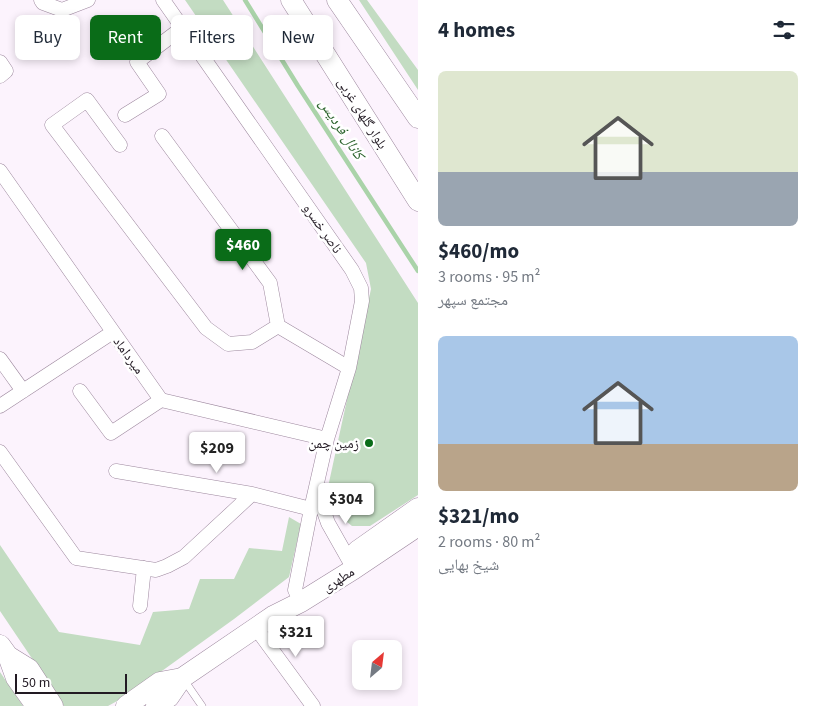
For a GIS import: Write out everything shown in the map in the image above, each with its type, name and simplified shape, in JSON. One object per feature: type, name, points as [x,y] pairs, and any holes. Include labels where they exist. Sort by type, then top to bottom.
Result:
[{"type":"main road","name":"بلوار گلهای غربی","points":[[291,0],[418,201]]},
{"type":"main road","points":[[337,0],[418,118]]},
{"type":"main road","points":[[350,564],[418,508]]},
{"type":"main road","name":"مطهری","points":[[156,706],[169,697],[182,678],[273,616],[298,596],[418,526]]},
{"type":"main road","points":[[4,650],[16,678],[36,706]]},
{"type":"main road","points":[[4,650],[29,670],[53,706]]},
{"type":"main road","name":"مطهری","points":[[126,706],[160,682],[182,678]]},
{"type":"street","points":[[41,0],[43,4],[62,10],[88,0]]},
{"type":"street","name":"ناصر خسرو","points":[[164,0],[174,15]]},
{"type":"street","points":[[126,115],[159,94],[137,62],[171,36]]},
{"type":"street","name":"ناصر خسرو","points":[[204,60],[352,270],[361,288],[362,301],[349,368],[327,439],[311,509],[298,596]]},
{"type":"street","points":[[0,62],[6,71],[0,76]]},
{"type":"street","points":[[120,145],[87,100],[52,124],[206,328],[228,344],[252,342],[278,326]]},
{"type":"street","points":[[162,136],[270,283],[278,326],[349,368]]},
{"type":"street","name":"میرداماد","points":[[1,176],[161,400]]},
{"type":"street","points":[[0,406],[113,332]]},
{"type":"street","points":[[0,360],[23,391]]},
{"type":"street","points":[[80,391],[111,433],[161,400],[327,439]]},
{"type":"street","points":[[0,452],[76,558],[156,570],[184,557],[252,494]]},
{"type":"street","points":[[116,472],[252,494],[311,509]]},
{"type":"street","points":[[316,489],[328,523],[350,564]]},
{"type":"street","points":[[140,606],[144,568]]},
{"type":"street","points":[[256,628],[313,706]]},
{"type":"lane","points":[[182,678],[202,706]]},
{"type":"green space","points":[[185,0],[223,0],[233,15],[195,15]]},
{"type":"green space","points":[[359,0],[367,0],[418,70],[418,90]]},
{"type":"green space","points":[[253,47],[418,303],[418,495],[370,526],[352,526],[331,509],[328,487],[371,289],[366,263],[226,60],[253,60]]},
{"type":"green space","points":[[289,517],[301,524],[289,577],[130,694],[108,706],[64,706],[0,611],[0,545],[59,632],[140,645],[153,612],[189,609],[200,579],[234,579],[249,548],[282,551]]},
{"type":"green space","points":[[0,672],[23,706],[0,706]]},
{"type":"waterway","name":"کانال فردیس","points":[[245,0],[298,86],[418,271]]},
{"type":"place","name":"زمین چمن","points":[[369,443]]}]
